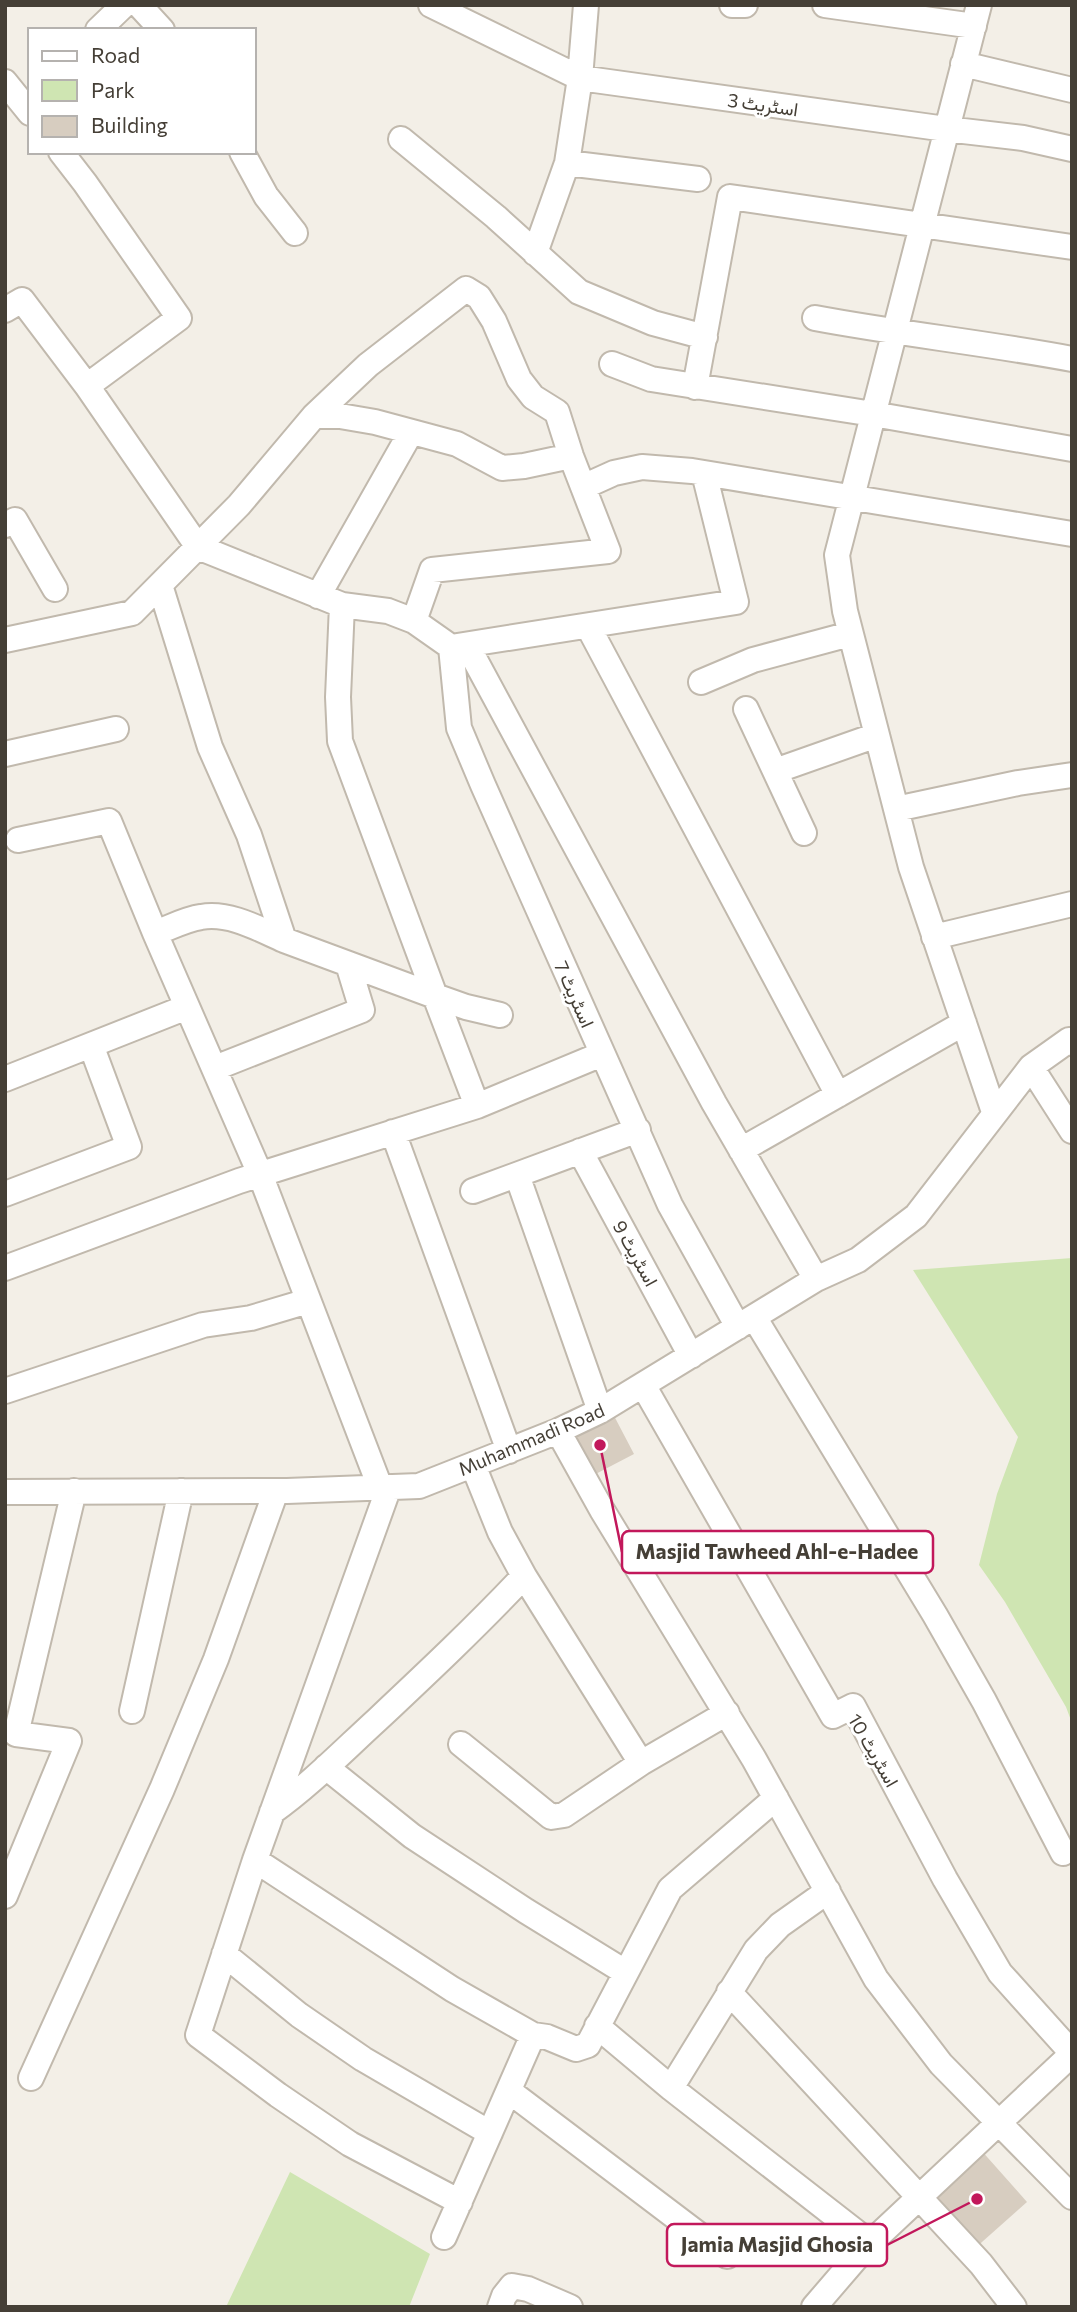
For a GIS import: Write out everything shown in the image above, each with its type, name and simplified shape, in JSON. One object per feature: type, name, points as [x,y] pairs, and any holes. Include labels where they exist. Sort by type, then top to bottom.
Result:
[{"type":"street","points":[[100,28],[124,5]]},
{"type":"street","points":[[139,5],[160,28]]},
{"type":"street","name":"اسٹریٹ 3","points":[[431,5],[580,78],[1023,138],[1072,149]]},
{"type":"street","points":[[535,253],[567,163],[580,78],[586,5]]},
{"type":"street","points":[[732,5],[745,5]]},
{"type":"street","points":[[825,5],[976,16],[837,555],[850,634],[911,867],[994,1112]]},
{"type":"street","points":[[963,64],[1072,90]]},
{"type":"street","points":[[401,139],[579,292],[653,323],[705,337]]},
{"type":"street","points":[[63,154],[179,318],[87,386]]},
{"type":"street","points":[[243,154],[266,195],[295,233]]},
{"type":"street","points":[[567,163],[698,179]]},
{"type":"street","points":[[695,387],[730,197],[1072,247]]},
{"type":"street","points":[[5,640],[132,612],[239,505],[314,416],[368,365],[466,289],[480,297],[494,321],[519,379],[533,397],[557,412],[608,551],[432,570],[414,621]]},
{"type":"street","points":[[5,310],[22,300],[87,386],[198,547],[342,605],[388,611],[414,621],[459,646],[816,1279]]},
{"type":"street","points":[[815,318],[1072,359]]},
{"type":"street","points":[[612,365],[651,379],[1072,449]]},
{"type":"street","points":[[314,416],[340,416],[375,422],[457,444],[502,468],[571,456]]},
{"type":"street","points":[[318,596],[411,432]]},
{"type":"street","points":[[583,487],[614,474],[642,467],[704,473],[1072,534]]},
{"type":"street","points":[[459,646],[736,603],[704,473]]},
{"type":"street","points":[[5,525],[15,520],[55,589]]},
{"type":"street","points":[[160,585],[210,747],[249,835],[284,940]]},
{"type":"street","points":[[342,605],[338,697],[340,741],[477,1106]]},
{"type":"street","points":[[588,625],[838,1095]]},
{"type":"street","points":[[701,682],[753,660],[850,634]]},
{"type":"street","name":"اسٹریٹ 7","points":[[459,646],[459,728],[670,1205],[935,1615],[984,1701],[1063,1853]]},
{"type":"street","points":[[746,709],[804,833]]},
{"type":"street","points":[[5,754],[116,729]]},
{"type":"street","points":[[775,771],[877,735]]},
{"type":"street","points":[[896,809],[1018,783],[1072,775]]},
{"type":"street","points":[[18,840],[109,821],[260,1174],[308,1301],[384,1487],[255,1860],[198,2035],[278,2095],[351,2144],[460,2202]]},
{"type":"street","points":[[934,937],[1072,904]]},
{"type":"street","points":[[155,933],[201,917],[220,917],[249,924],[284,940],[466,1007],[500,1015]]},
{"type":"street","points":[[215,1068],[362,1010],[348,964]]},
{"type":"street","points":[[5,1079],[187,1007]]},
{"type":"street","points":[[741,1150],[964,1023]]},
{"type":"street","name":"Muhammadi Road","points":[[5,1492],[276,1491],[419,1486],[558,1431],[600,1411],[816,1279],[858,1260],[916,1216],[1031,1067],[1069,1041],[1072,1043]]},
{"type":"street","points":[[5,1194],[130,1147],[91,1045]]},
{"type":"street","points":[[5,1268],[260,1174],[477,1106],[601,1054]]},
{"type":"street","points":[[1031,1067],[1072,1131]]},
{"type":"street","points":[[473,1191],[638,1130]]},
{"type":"street","points":[[393,1132],[509,1451]]},
{"type":"street","name":"اسٹریٹ 9","points":[[580,1151],[691,1356]]},
{"type":"street","points":[[517,1175],[600,1411]]},
{"type":"street","points":[[5,1391],[203,1325],[251,1318],[308,1301]]},
{"type":"street","name":"اسٹریٹ 10","points":[[643,1385],[833,1716],[853,1706],[945,1879],[1000,1973],[1072,2054]]},
{"type":"street","points":[[558,1431],[602,1510],[727,1713],[876,1979],[941,2064],[1072,2197]]},
{"type":"street","points":[[473,1465],[500,1532],[524,1576],[641,1763]]},
{"type":"street","points":[[7,1888],[69,1741],[16,1734],[74,1491]]},
{"type":"street","points":[[132,1712],[181,1491]]},
{"type":"street","points":[[31,2078],[162,1789],[216,1659],[276,1491]]},
{"type":"street","points":[[272,1812],[294,1797],[477,1625],[524,1576]]},
{"type":"street","points":[[461,1744],[551,1817],[564,1815],[641,1763],[727,1713]]},
{"type":"street","points":[[326,1767],[412,1836],[625,1972]]},
{"type":"street","points":[[255,1860],[452,1989],[533,2035],[547,2037],[576,2049],[588,2045],[670,1889],[776,1798]]},
{"type":"street","points":[[671,2088],[756,1950],[780,1925],[828,1891]]},
{"type":"street","points":[[224,1954],[299,2015],[363,2059],[490,2133]]},
{"type":"street","points":[[729,1993],[981,2264],[1014,2307]]},
{"type":"street","points":[[597,2026],[671,2088],[870,2243]]},
{"type":"street","points":[[444,2238],[533,2035]]},
{"type":"street","points":[[814,2307],[870,2243],[1072,2054]]},
{"type":"street","points":[[509,2091],[727,2256]]},
{"type":"street","points":[[500,2307],[503,2296],[512,2287],[528,2289],[570,2307]]},
{"type":"green space","points":[[1072,1258],[1072,1723],[1066,1707],[1005,1602],[979,1565],[997,1494],[1018,1437],[913,1270]]},
{"type":"green space","points":[[290,2172],[430,2254],[409,2307],[226,2307]]},
{"type":"building","points":[[612,1412],[634,1454],[588,1478],[566,1436]]},
{"type":"building","points":[[980,2149],[1027,2202],[973,2250],[927,2197]]},
{"type":"place","name":"Masjid Tawheed Ahl-e-Hadee","points":[[600,1445]]},
{"type":"place","name":"Jamia Masjid Ghosia","points":[[977,2199]]}]
